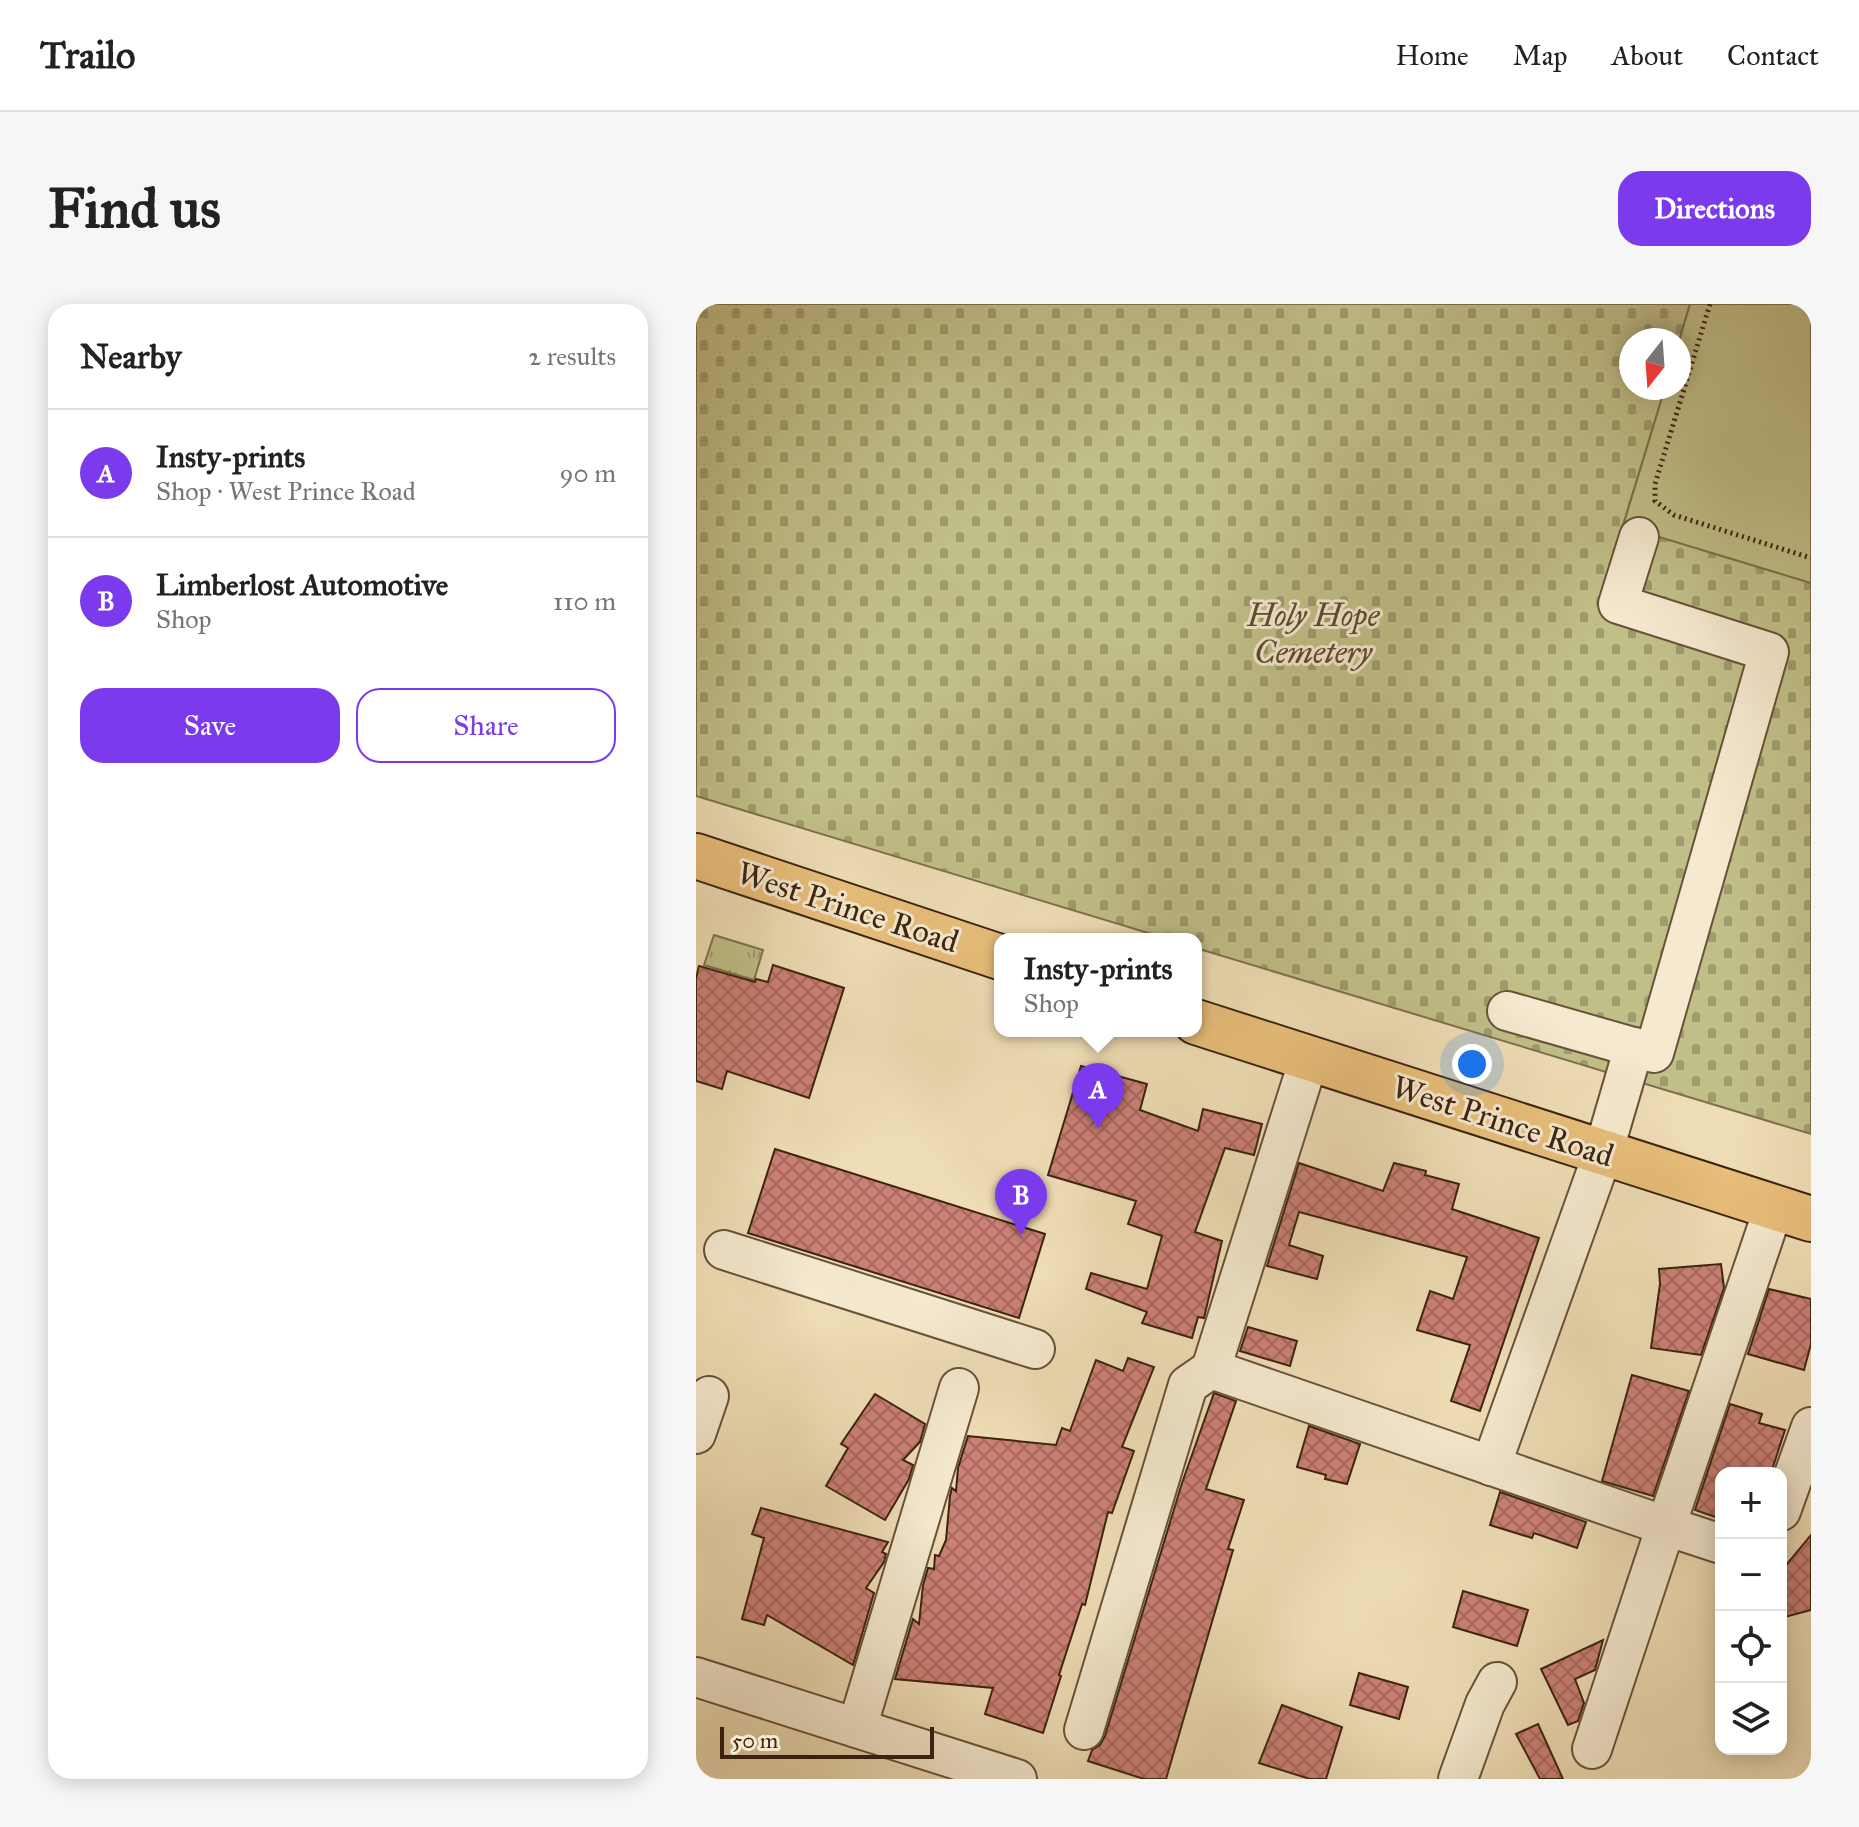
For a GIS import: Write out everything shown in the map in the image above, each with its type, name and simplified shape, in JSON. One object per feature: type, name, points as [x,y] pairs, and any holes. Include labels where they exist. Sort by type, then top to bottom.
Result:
[{"type":"main road","name":"West Prince Road","points":[[696,856],[994,955]]},
{"type":"main road","name":"West Prince Road","points":[[1202,1024],[1792,1213]]},
{"type":"street","points":[[1507,1011],[1654,1053],[1769,652],[1618,604],[1639,537]]},
{"type":"street","points":[[1491,1466],[1603,1153],[1634,1047]]},
{"type":"street","points":[[1084,1730],[1188,1385],[1211,1369],[1309,1059]]},
{"type":"street","points":[[1592,1749],[1666,1526],[1792,1213]]},
{"type":"street","points":[[724,1250],[1035,1349]]},
{"type":"street","points":[[1211,1369],[1715,1542]]},
{"type":"street","points":[[857,1728],[959,1388]]},
{"type":"street","points":[[696,1434],[709,1396]]},
{"type":"street","points":[[1787,1494],[1811,1427]]},
{"type":"street","points":[[696,1677],[1017,1779]]},
{"type":"street","points":[[1458,1779],[1485,1704],[1497,1682]]},
{"type":"path","points":[[1710,304],[1655,484],[1655,501],[1674,515],[1811,558]]},
{"type":"green space","name":"Holy Hope Cemetery","points":[[696,304],[1690,304],[1683,328],[1619,328],[1619,400],[1661,400],[1623,525],[1811,583],[1811,1134],[1202,950],[1202,933],[1148,933],[696,796]]},
{"type":"green space","points":[[1690,304],[1811,304],[1811,583],[1623,526],[1661,400],[1691,400],[1691,328],[1683,328]]},
{"type":"green space","points":[[714,935],[763,950],[754,980],[704,965]]},
{"type":"building","points":[[773,965],[844,988],[809,1098],[727,1071],[722,1089],[696,1081],[696,978],[699,966],[755,982],[756,979],[768,982]]},
{"type":"building","points":[[1081,1066],[1147,1084],[1140,1110],[1198,1131],[1203,1109],[1262,1124],[1254,1155],[1225,1148],[1195,1232],[1222,1241],[1204,1318],[1198,1317],[1192,1338],[1142,1323],[1147,1312],[1086,1289],[1091,1273],[1147,1289],[1162,1236],[1128,1224],[1136,1201],[1048,1175]]},
{"type":"building","points":[[775,1149],[1045,1234],[1019,1318],[748,1233]]},
{"type":"building","points":[[1299,1163],[1383,1191],[1394,1163],[1426,1171],[1425,1175],[1459,1184],[1452,1209],[1539,1238],[1480,1411],[1451,1401],[1470,1345],[1417,1330],[1430,1291],[1453,1299],[1467,1257],[1299,1212],[1289,1245],[1323,1256],[1317,1279],[1267,1266]]},
{"type":"building","points":[[1721,1264],[1724,1288],[1701,1355],[1651,1348],[1660,1284],[1659,1269]]},
{"type":"building","points":[[1769,1289],[1811,1299],[1811,1344],[1804,1370],[1748,1354]]},
{"type":"building","points":[[1248,1327],[1297,1341],[1290,1366],[1240,1351]]},
{"type":"building","points":[[1128,1358],[1154,1367],[1122,1447],[1134,1451],[1112,1513],[1108,1512],[1085,1605],[1082,1604],[1043,1733],[985,1714],[993,1688],[895,1679],[913,1619],[919,1624],[928,1568],[934,1569],[935,1555],[939,1556],[946,1540],[950,1496],[952,1488],[956,1491],[958,1468],[968,1436],[1056,1445],[1062,1428],[1070,1431],[1096,1360],[1123,1371]]},
{"type":"building","points":[[1632,1375],[1689,1391],[1653,1496],[1602,1481]]},
{"type":"building","points":[[1214,1393],[1236,1401],[1206,1489],[1244,1500],[1228,1549],[1233,1550],[1166,1779],[1144,1779],[1088,1761],[1092,1750],[1100,1745],[1105,1736],[1182,1483]]},
{"type":"building","points":[[875,1394],[925,1424],[920,1442],[903,1460],[913,1465],[909,1479],[885,1520],[826,1486],[848,1448],[841,1444]]},
{"type":"building","points":[[1730,1404],[1762,1414],[1759,1423],[1785,1430],[1773,1467],[1715,1467],[1715,1517],[1695,1510]]},
{"type":"building","points":[[1309,1426],[1360,1444],[1347,1484],[1297,1467]]},
{"type":"building","points":[[1500,1492],[1586,1522],[1577,1548],[1534,1533],[1532,1538],[1490,1525]]},
{"type":"building","points":[[761,1508],[888,1542],[882,1552],[886,1554],[884,1562],[866,1588],[874,1593],[853,1665],[767,1615],[764,1625],[742,1619],[764,1538],[752,1534]]},
{"type":"building","points":[[1811,1535],[1811,1610],[1787,1616],[1787,1611],[1787,1564]]},
{"type":"building","points":[[1463,1591],[1528,1610],[1517,1646],[1453,1627]]},
{"type":"building","points":[[1603,1640],[1595,1670],[1575,1679],[1584,1703],[1578,1721],[1568,1725],[1541,1669]]},
{"type":"building","points":[[1359,1673],[1408,1687],[1399,1719],[1350,1705]]},
{"type":"building","points":[[1282,1705],[1342,1727],[1326,1779],[1310,1779],[1259,1763]]},
{"type":"building","points":[[1538,1724],[1563,1779],[1540,1779],[1516,1734]]},
{"type":"place","name":"Insty-prints","points":[[1098,1129]]},
{"type":"place","name":"Limberlost Automotive","points":[[1021,1235]]}]
